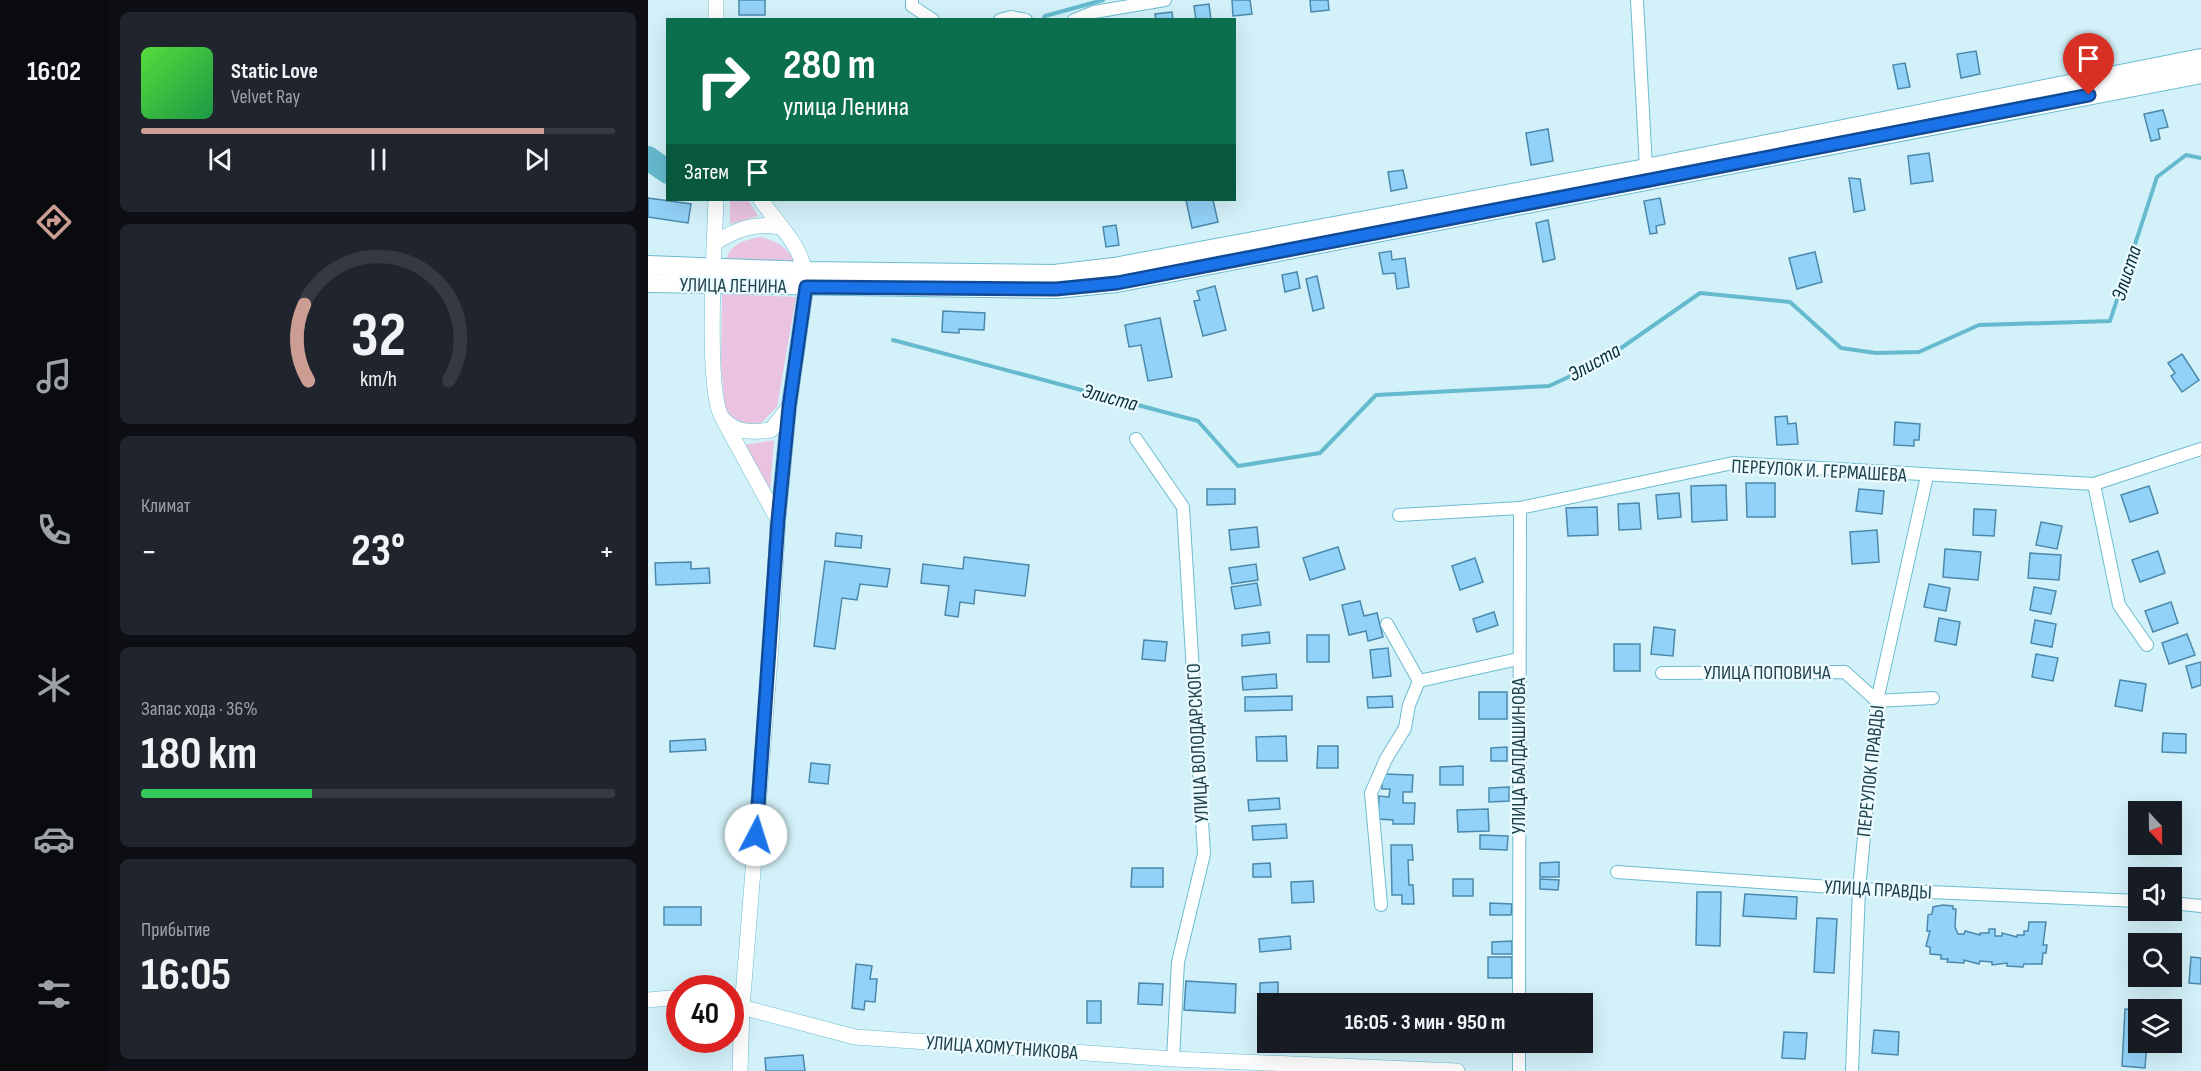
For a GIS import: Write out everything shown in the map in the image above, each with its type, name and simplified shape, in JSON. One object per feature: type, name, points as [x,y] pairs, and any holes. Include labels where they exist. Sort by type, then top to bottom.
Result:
[{"type":"main road","name":"УЛИЦА ЛЕНИНА","points":[[648,283],[713,285],[806,279],[1054,274],[1114,267],[1646,168],[2201,58]]},
{"type":"main road","name":"УЛИЦА ЛЕНИНА","points":[[648,265],[713,267],[806,279],[1056,289],[1117,283],[2201,74]]},
{"type":"street","points":[[716,0],[716,18]]},
{"type":"street","points":[[1079,18],[1094,12],[1165,0]]},
{"type":"street","points":[[1637,0],[1646,168]]},
{"type":"street","points":[[912,3],[931,18]]},
{"type":"street","points":[[716,201],[713,267],[715,398],[722,419],[778,520]]},
{"type":"street","points":[[739,975],[771,646],[778,520],[789,407],[806,279],[798,246],[779,226],[762,201]]},
{"type":"street","points":[[714,243],[736,230],[763,224],[779,226]]},
{"type":"street","points":[[722,419],[745,433],[771,430],[789,407]]},
{"type":"street","name":"УЛИЦА ВОЛОДАРСКОГО","points":[[1136,440],[1183,507],[1204,854],[1179,962],[1173,1059]]},
{"type":"street","name":"ПЕРЕУЛОК И. ГЕРМАШЕВА","points":[[1399,515],[1520,508],[1733,463],[2094,484],[2201,449]]},
{"type":"street","name":"ПЕРЕУЛОК ПРАВДЫ","points":[[1852,1071],[1859,889],[1877,701],[1927,476]]},
{"type":"street","points":[[2094,484],[2119,605],[2147,645]]},
{"type":"street","name":"УЛИЦА БАЛДАШИНОВА","points":[[1519,993],[1520,508]]},
{"type":"street","points":[[1387,624],[1419,681]]},
{"type":"street","points":[[1419,681],[1518,659]]},
{"type":"street","name":"УЛИЦА ПОПОВИЧА","points":[[1662,673],[1845,672],[1877,701]]},
{"type":"street","points":[[1381,905],[1371,793],[1386,759],[1405,728],[1409,705],[1419,681]]},
{"type":"street","points":[[1877,701],[1933,698]]},
{"type":"street","name":"УЛИЦА ПРАВДЫ","points":[[1617,872],[1859,889],[2128,901]]},
{"type":"street","points":[[2182,904],[2201,906]]},
{"type":"street","points":[[648,1000],[666,998]]},
{"type":"street","name":"УЛИЦА ХОМУТНИКОВА","points":[[744,1008],[855,1037],[1173,1059],[1457,1071]]},
{"type":"street","points":[[739,1053],[740,1071]]},
{"type":"street","points":[[1519,1053],[1519,1071]]},
{"type":"shaded area","points":[[730,201],[749,201],[758,216],[730,224]]},
{"type":"shaded area","points":[[760,237],[782,246],[796,264],[726,261],[730,250],[734,247],[743,241]]},
{"type":"shaded area","points":[[722,294],[796,297],[777,407],[761,423],[749,425],[731,417],[725,407],[721,365]]},
{"type":"shaded area","points":[[774,440],[770,490],[745,445]]},
{"type":"building","points":[[739,0],[765,0],[765,15],[739,15]]},
{"type":"building","points":[[1232,0],[1250,0],[1252,14],[1233,16]]},
{"type":"building","points":[[1310,0],[1328,0],[1329,10],[1311,12]]},
{"type":"building","points":[[1209,4],[1211,18],[1196,18],[1194,6]]},
{"type":"building","points":[[1172,12],[1173,18],[1156,18],[1155,14]]},
{"type":"building","points":[[1976,51],[1980,74],[1961,78],[1957,54]]},
{"type":"building","points":[[1905,63],[1910,87],[1898,89],[1893,65]]},
{"type":"building","points":[[2163,110],[2168,127],[2158,129],[2160,139],[2151,141],[2144,114]]},
{"type":"building","points":[[1548,129],[1553,161],[1531,165],[1526,133]]},
{"type":"building","points":[[1929,153],[1933,181],[1911,184],[1908,156]]},
{"type":"building","points":[[1403,170],[1407,188],[1391,191],[1388,172]]},
{"type":"building","points":[[1849,178],[1860,179],[1865,210],[1854,212]]},
{"type":"building","points":[[648,198],[691,204],[688,223],[648,217]]},
{"type":"building","points":[[1660,198],[1665,224],[1656,226],[1657,233],[1650,234],[1644,201]]},
{"type":"building","points":[[1186,201],[1213,201],[1218,222],[1192,228]]},
{"type":"building","points":[[1548,220],[1555,259],[1543,262],[1536,223]]},
{"type":"building","points":[[1116,225],[1119,245],[1106,247],[1103,227]]},
{"type":"building","points":[[1391,251],[1392,260],[1405,258],[1409,287],[1397,289],[1395,273],[1383,274],[1379,253]]},
{"type":"building","points":[[1815,252],[1822,282],[1797,289],[1789,258]]},
{"type":"building","points":[[1297,272],[1300,288],[1285,292],[1282,275]]},
{"type":"building","points":[[1317,276],[1324,308],[1313,311],[1306,279]]},
{"type":"building","points":[[1215,286],[1226,330],[1203,336],[1194,301],[1200,300],[1197,291]]},
{"type":"building","points":[[943,311],[985,313],[984,330],[959,329],[959,333],[942,332]]},
{"type":"building","points":[[1160,318],[1172,377],[1148,381],[1141,345],[1129,347],[1125,325]]},
{"type":"building","points":[[2182,354],[2199,380],[2182,392],[2171,376],[2175,373],[2168,363]]},
{"type":"building","points":[[1787,416],[1788,424],[1796,423],[1798,444],[1777,445],[1775,417]]},
{"type":"building","points":[[1895,422],[1920,424],[1919,440],[1914,440],[1914,446],[1894,445]]},
{"type":"building","points":[[1746,483],[1775,483],[1775,517],[1747,517]]},
{"type":"building","points":[[1726,485],[1727,520],[1692,522],[1691,486]]},
{"type":"building","points":[[2149,486],[2158,513],[2130,522],[2121,495]]},
{"type":"building","points":[[1207,489],[1235,489],[1235,504],[1207,505]]},
{"type":"building","points":[[1859,489],[1884,491],[1882,514],[1856,511]]},
{"type":"building","points":[[1679,493],[1681,517],[1658,519],[1656,495]]},
{"type":"building","points":[[1639,503],[1641,529],[1619,530],[1618,504]]},
{"type":"building","points":[[1597,507],[1598,535],[1568,536],[1566,508]]},
{"type":"building","points":[[1974,509],[1996,510],[1994,536],[1973,535]]},
{"type":"building","points":[[2041,522],[2062,526],[2057,549],[2036,545]]},
{"type":"building","points":[[1257,527],[1259,547],[1231,550],[1229,530]]},
{"type":"building","points":[[1877,530],[1879,562],[1852,564],[1850,532]]},
{"type":"building","points":[[836,533],[862,536],[861,548],[835,546]]},
{"type":"building","points":[[1338,547],[1345,569],[1310,580],[1303,558]]},
{"type":"building","points":[[1945,549],[1981,552],[1978,580],[1943,577]]},
{"type":"building","points":[[2158,551],[2165,573],[2140,582],[2132,560]]},
{"type":"building","points":[[2030,553],[2061,555],[2059,580],[2028,578]]},
{"type":"building","points":[[964,557],[1029,565],[1025,596],[975,590],[974,604],[960,602],[958,617],[945,615],[949,586],[921,583],[923,564],[963,569]]},
{"type":"building","points":[[1475,558],[1483,582],[1460,590],[1452,566]]},
{"type":"building","points":[[825,561],[890,569],[887,587],[860,584],[857,600],[842,598],[835,649],[814,646]]},
{"type":"building","points":[[691,562],[691,569],[709,568],[710,583],[656,585],[655,563]]},
{"type":"building","points":[[1256,564],[1258,580],[1232,584],[1229,568]]},
{"type":"building","points":[[1257,583],[1261,605],[1235,609],[1231,587]]},
{"type":"building","points":[[1929,584],[1950,588],[1946,611],[1924,607]]},
{"type":"building","points":[[2034,587],[2056,591],[2051,614],[2030,610]]},
{"type":"building","points":[[1360,601],[1364,616],[1377,613],[1383,637],[1368,641],[1366,631],[1349,635],[1342,605]]},
{"type":"building","points":[[2171,602],[2178,623],[2153,632],[2145,611]]},
{"type":"building","points":[[1494,612],[1498,625],[1477,632],[1473,619]]},
{"type":"building","points":[[1939,618],[1960,622],[1956,645],[1935,641]]},
{"type":"building","points":[[2035,620],[2056,624],[2052,647],[2031,643]]},
{"type":"building","points":[[1654,627],[1675,630],[1673,656],[1651,654]]},
{"type":"building","points":[[1269,632],[1270,643],[1242,646],[1242,635]]},
{"type":"building","points":[[2187,634],[2195,655],[2169,664],[2162,643]]},
{"type":"building","points":[[1307,635],[1329,635],[1329,662],[1307,662]]},
{"type":"building","points":[[1144,640],[1167,642],[1165,661],[1142,659]]},
{"type":"building","points":[[1614,644],[1640,644],[1640,671],[1614,671]]},
{"type":"building","points":[[1388,648],[1391,676],[1373,678],[1370,650]]},
{"type":"building","points":[[2036,654],[2058,658],[2053,681],[2032,677]]},
{"type":"building","points":[[2201,662],[2201,685],[2192,688],[2186,666]]},
{"type":"building","points":[[1276,674],[1277,688],[1243,690],[1242,677]]},
{"type":"building","points":[[2120,680],[2146,684],[2142,711],[2115,706]]},
{"type":"building","points":[[1479,692],[1507,692],[1507,719],[1479,719]]},
{"type":"building","points":[[1292,696],[1292,710],[1245,711],[1245,697]]},
{"type":"building","points":[[1392,696],[1393,707],[1368,708],[1367,697]]},
{"type":"building","points":[[2163,733],[2186,734],[2186,753],[2162,752]]},
{"type":"building","points":[[1286,736],[1287,761],[1257,761],[1256,737]]},
{"type":"building","points":[[705,739],[706,750],[670,752],[670,741]]},
{"type":"building","points":[[1318,746],[1338,746],[1338,768],[1317,768]]},
{"type":"building","points":[[1507,747],[1507,761],[1491,761],[1491,748]]},
{"type":"building","points":[[811,763],[830,765],[828,784],[809,782]]},
{"type":"building","points":[[1463,766],[1463,785],[1440,785],[1440,767]]},
{"type":"building","points":[[1382,774],[1413,775],[1412,792],[1403,792],[1403,803],[1415,803],[1414,824],[1393,824],[1393,820],[1378,819],[1379,796],[1389,797],[1390,789],[1382,789]]},
{"type":"building","points":[[1509,787],[1509,801],[1489,802],[1489,788]]},
{"type":"building","points":[[1279,798],[1280,809],[1249,811],[1248,800]]},
{"type":"building","points":[[1488,809],[1489,831],[1458,832],[1457,810]]},
{"type":"building","points":[[1286,824],[1287,838],[1253,840],[1252,826]]},
{"type":"building","points":[[1480,835],[1508,836],[1507,850],[1480,849]]},
{"type":"building","points":[[1391,845],[1412,845],[1413,860],[1408,860],[1409,885],[1413,885],[1414,904],[1402,904],[1402,895],[1392,895]]},
{"type":"building","points":[[1559,862],[1559,877],[1540,877],[1540,863]]},
{"type":"building","points":[[1270,863],[1271,877],[1253,877],[1253,864]]},
{"type":"building","points":[[1132,868],[1163,868],[1163,887],[1131,887]]},
{"type":"building","points":[[1453,879],[1473,879],[1473,896],[1453,896]]},
{"type":"building","points":[[1540,879],[1559,880],[1558,890],[1540,889]]},
{"type":"building","points":[[1313,881],[1314,902],[1292,903],[1291,882]]},
{"type":"building","points":[[1697,892],[1721,892],[1720,946],[1696,945]]},
{"type":"building","points":[[1745,894],[1797,897],[1796,919],[1743,916]]},
{"type":"building","points":[[1490,903],[1512,904],[1511,915],[1490,915]]},
{"type":"building","points":[[1953,906],[1953,909],[1956,909],[1955,927],[1958,934],[1964,934],[1965,931],[1980,935],[1980,933],[1989,933],[1989,929],[1995,929],[1995,936],[2002,936],[2002,933],[2017,937],[2017,935],[2024,935],[2024,931],[2028,931],[2029,922],[2046,922],[2043,945],[2047,945],[2046,953],[2043,953],[2042,964],[2024,964],[2023,967],[2007,966],[2007,963],[1992,965],[1992,962],[1980,961],[1979,964],[1964,960],[1964,963],[1947,962],[1948,959],[1941,959],[1941,955],[1930,954],[1930,947],[1926,946],[1930,931],[1927,931],[1928,915],[1932,914],[1933,907]]},
{"type":"building","points":[[664,907],[701,907],[701,925],[664,925]]},
{"type":"building","points":[[1817,918],[1837,919],[1834,973],[1814,972]]},
{"type":"building","points":[[1290,936],[1291,949],[1260,952],[1259,939]]},
{"type":"building","points":[[1512,941],[1512,954],[1492,954],[1492,942]]},
{"type":"building","points":[[1488,957],[1512,957],[1512,978],[1488,978]]},
{"type":"building","points":[[2191,957],[2201,958],[2201,984],[2189,983]]},
{"type":"building","points":[[856,964],[872,966],[870,979],[877,979],[875,1002],[865,1001],[864,1010],[852,1008]]},
{"type":"building","points":[[1186,981],[1236,984],[1235,1013],[1184,1010]]},
{"type":"building","points":[[1278,982],[1278,993],[1260,993],[1260,983]]},
{"type":"building","points":[[1139,983],[1163,984],[1162,1005],[1138,1004]]},
{"type":"building","points":[[1087,1001],[1101,1001],[1101,1023],[1087,1023]]},
{"type":"building","points":[[2125,1009],[2128,1009],[2128,1053],[2146,1053],[2145,1068],[2122,1066]]},
{"type":"building","points":[[1874,1030],[1899,1032],[1898,1055],[1872,1053]]},
{"type":"building","points":[[1784,1032],[1807,1033],[1805,1059],[1782,1058]]},
{"type":"building","points":[[803,1055],[805,1071],[766,1071],[765,1058]]},
{"type":"waterway","points":[[1044,18],[1103,0]]},
{"type":"waterway","name":"Элиста","points":[[893,340],[1198,421],[1238,466],[1320,453],[1376,395],[1549,386],[1601,362],[1700,293],[1790,302],[1841,348],[1876,353],[1919,352],[1979,325],[2110,321],[2157,177],[2186,155],[2201,158]]},
{"type":"waterway","name":"Элиста","points":[[648,158],[666,171]]},
{"type":"route","points":[[756,835],[778,520],[789,407],[806,287],[1056,289],[1117,283],[1169,275],[2089,95]]}]
